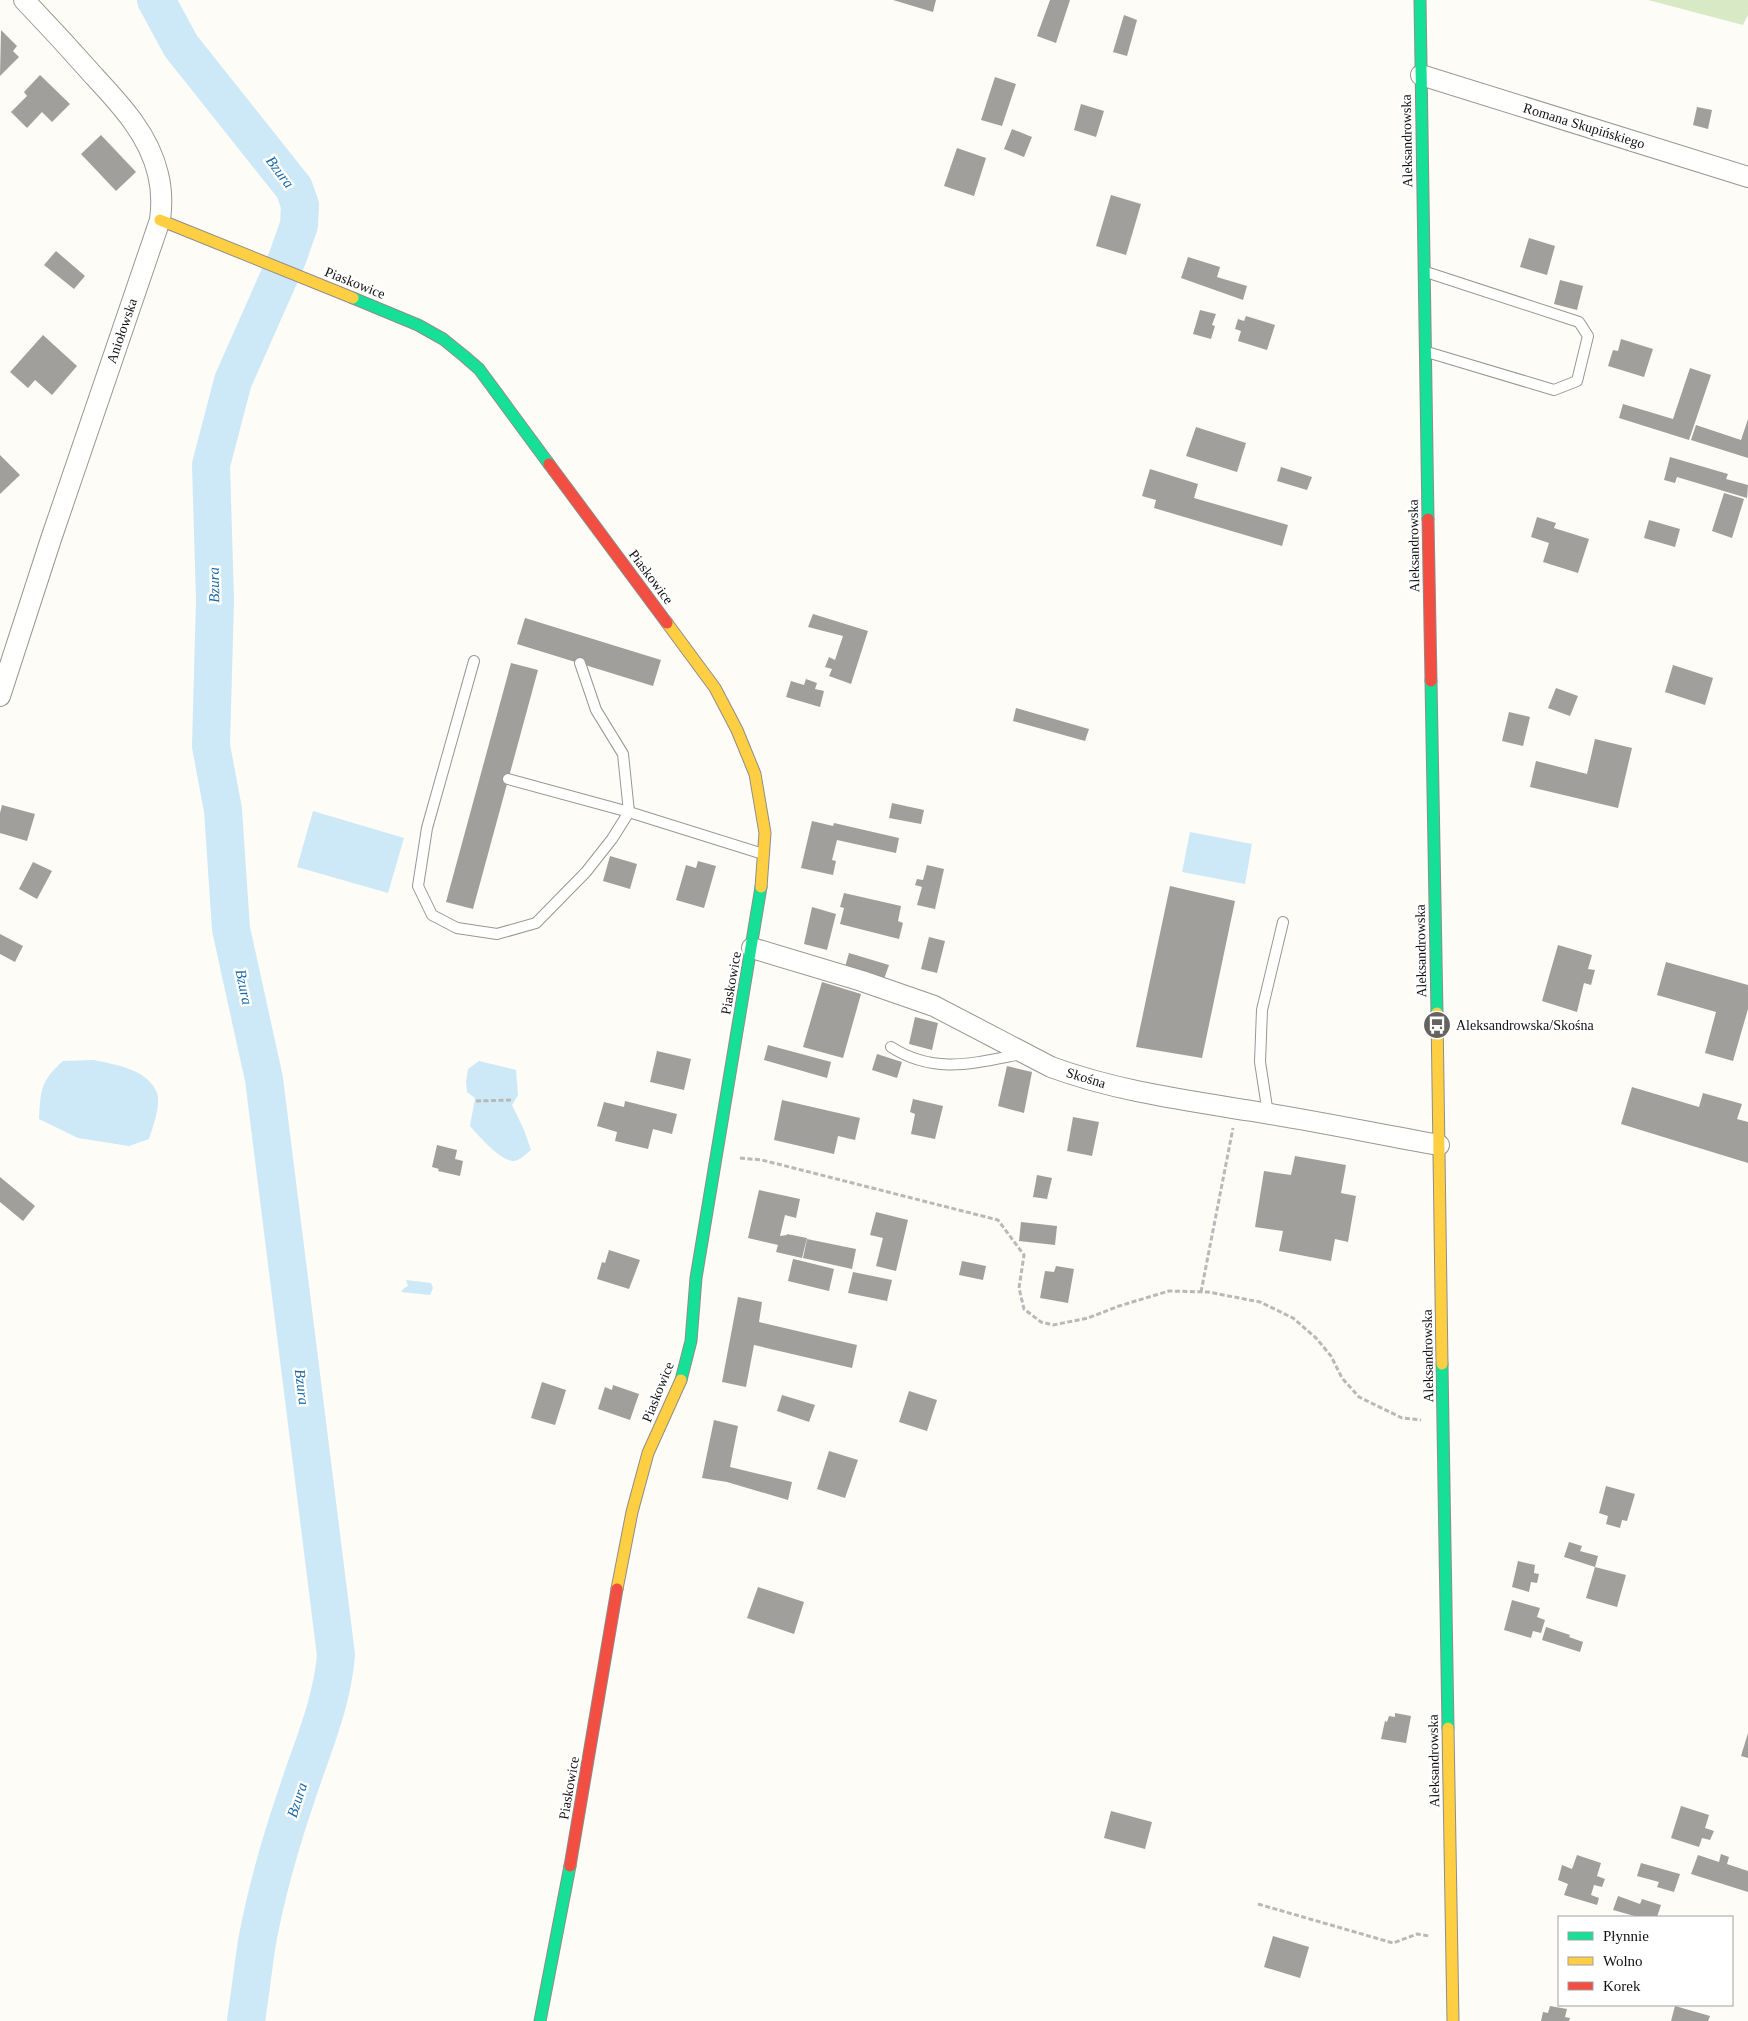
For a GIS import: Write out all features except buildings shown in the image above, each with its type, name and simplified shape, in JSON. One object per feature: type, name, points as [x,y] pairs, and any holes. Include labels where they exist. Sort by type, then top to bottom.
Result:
[{"type":"street","name":"Aniołowska","points":[[0,696],[51,539],[160,220],[162,203],[158,174],[151,153],[138,128],[122,107],[24,0]]},
{"type":"street","name":"Aleksandrowska","points":[[1420,0],[1453,2021]]},
{"type":"street","name":"Romana Skupińskiego","points":[[1421,75],[1748,177]]},
{"type":"street","name":"Piaskowice","points":[[160,220],[426,330],[460,350],[479,369],[715,688],[737,730],[755,774],[765,833],[764,855],[752,948],[696,1278],[691,1341],[684,1372],[648,1453],[632,1512],[606,1648],[573,1853],[540,2021]]},
{"type":"street","name":"Skośna","points":[[752,948],[934,1006],[1058,1069],[1110,1086],[1439,1145]]},
{"type":"lane","points":[[1425,272],[1579,322],[1588,336],[1576,381],[1554,390],[1425,352]]},
{"type":"lane","points":[[474,661],[427,828],[418,886],[432,915],[458,928],[497,934],[536,924],[586,872],[612,839],[629,812],[622,754],[596,710],[580,663]]},
{"type":"lane","points":[[508,779],[629,812],[764,855]]},
{"type":"lane","points":[[1268,1114],[1260,1062],[1262,1010],[1283,922]]},
{"type":"lane","points":[[891,1047],[900,1053],[925,1062],[952,1066],[1026,1053]]},
{"type":"path","points":[[476,1102],[512,1100]]},
{"type":"path","points":[[1201,1292],[1237,1108]]},
{"type":"path","points":[[716,1156],[762,1160],[998,1220],[1024,1254],[1018,1288],[1024,1309],[1041,1322],[1053,1326],[1088,1318],[1119,1306],[1169,1291],[1201,1292],[1260,1302],[1292,1318],[1316,1338],[1331,1356],[1342,1378],[1359,1397],[1402,1418],[1444,1422]]},
{"type":"path","points":[[1258,1904],[1393,1943],[1417,1934],[1452,1938]]},
{"type":"green space","points":[[1648,0],[1748,0],[1748,15],[1743,25]]},
{"type":"water","points":[[313,811],[404,838],[388,893],[297,867]]},
{"type":"water","points":[[1190,832],[1252,844],[1245,884],[1182,872]]},
{"type":"water","points":[[94,1060],[130,1069],[139,1073],[153,1085],[157,1093],[158,1104],[149,1139],[129,1146],[78,1138],[39,1119],[41,1093],[46,1081],[55,1068],[63,1061]]},
{"type":"water","points":[[479,1061],[516,1070],[518,1095],[512,1105],[531,1150],[523,1157],[514,1161],[508,1160],[496,1153],[470,1126],[475,1098],[467,1092],[466,1082],[468,1069]]},
{"type":"water","points":[[406,1280],[431,1283],[433,1288],[430,1295],[401,1292],[408,1286]]},
{"type":"waterway","name":"Bzura","points":[[156,0],[181,46],[294,188],[300,205],[299,225],[287,259],[233,381],[211,465],[215,600],[211,746],[223,810],[231,929],[264,1079],[336,1655],[326,1710],[290,1815],[269,1887],[257,1942],[246,2021]]},
{"type":"traffic: fast","points":[[1420,0],[1428,519]]},
{"type":"traffic: fast","points":[[353,298],[418,325],[443,339],[464,356],[479,369],[549,464]]},
{"type":"traffic: fast","points":[[1431,681],[1437,1013]]},
{"type":"traffic: fast","points":[[681,1380],[691,1341],[696,1278],[761,887]]},
{"type":"traffic: fast","points":[[1442,1364],[1448,1728]]},
{"type":"traffic: fast","points":[[540,2021],[570,1866]]},
{"type":"traffic: slow","points":[[160,220],[353,298]]},
{"type":"traffic: slow","points":[[667,623],[715,688],[737,730],[755,774],[765,833],[761,887]]},
{"type":"traffic: slow","points":[[1437,1013],[1442,1364]]},
{"type":"traffic: slow","points":[[617,1589],[632,1512],[648,1453],[681,1380]]},
{"type":"traffic: slow","points":[[1448,1728],[1453,2021]]},
{"type":"traffic: jam","points":[[549,464],[667,623]]},
{"type":"traffic: jam","points":[[1428,519],[1431,681]]},
{"type":"traffic: jam","points":[[570,1866],[617,1589]]},
{"type":"place","name":"Aleksandrowska/Skośna","points":[[1437,1025]]}]
